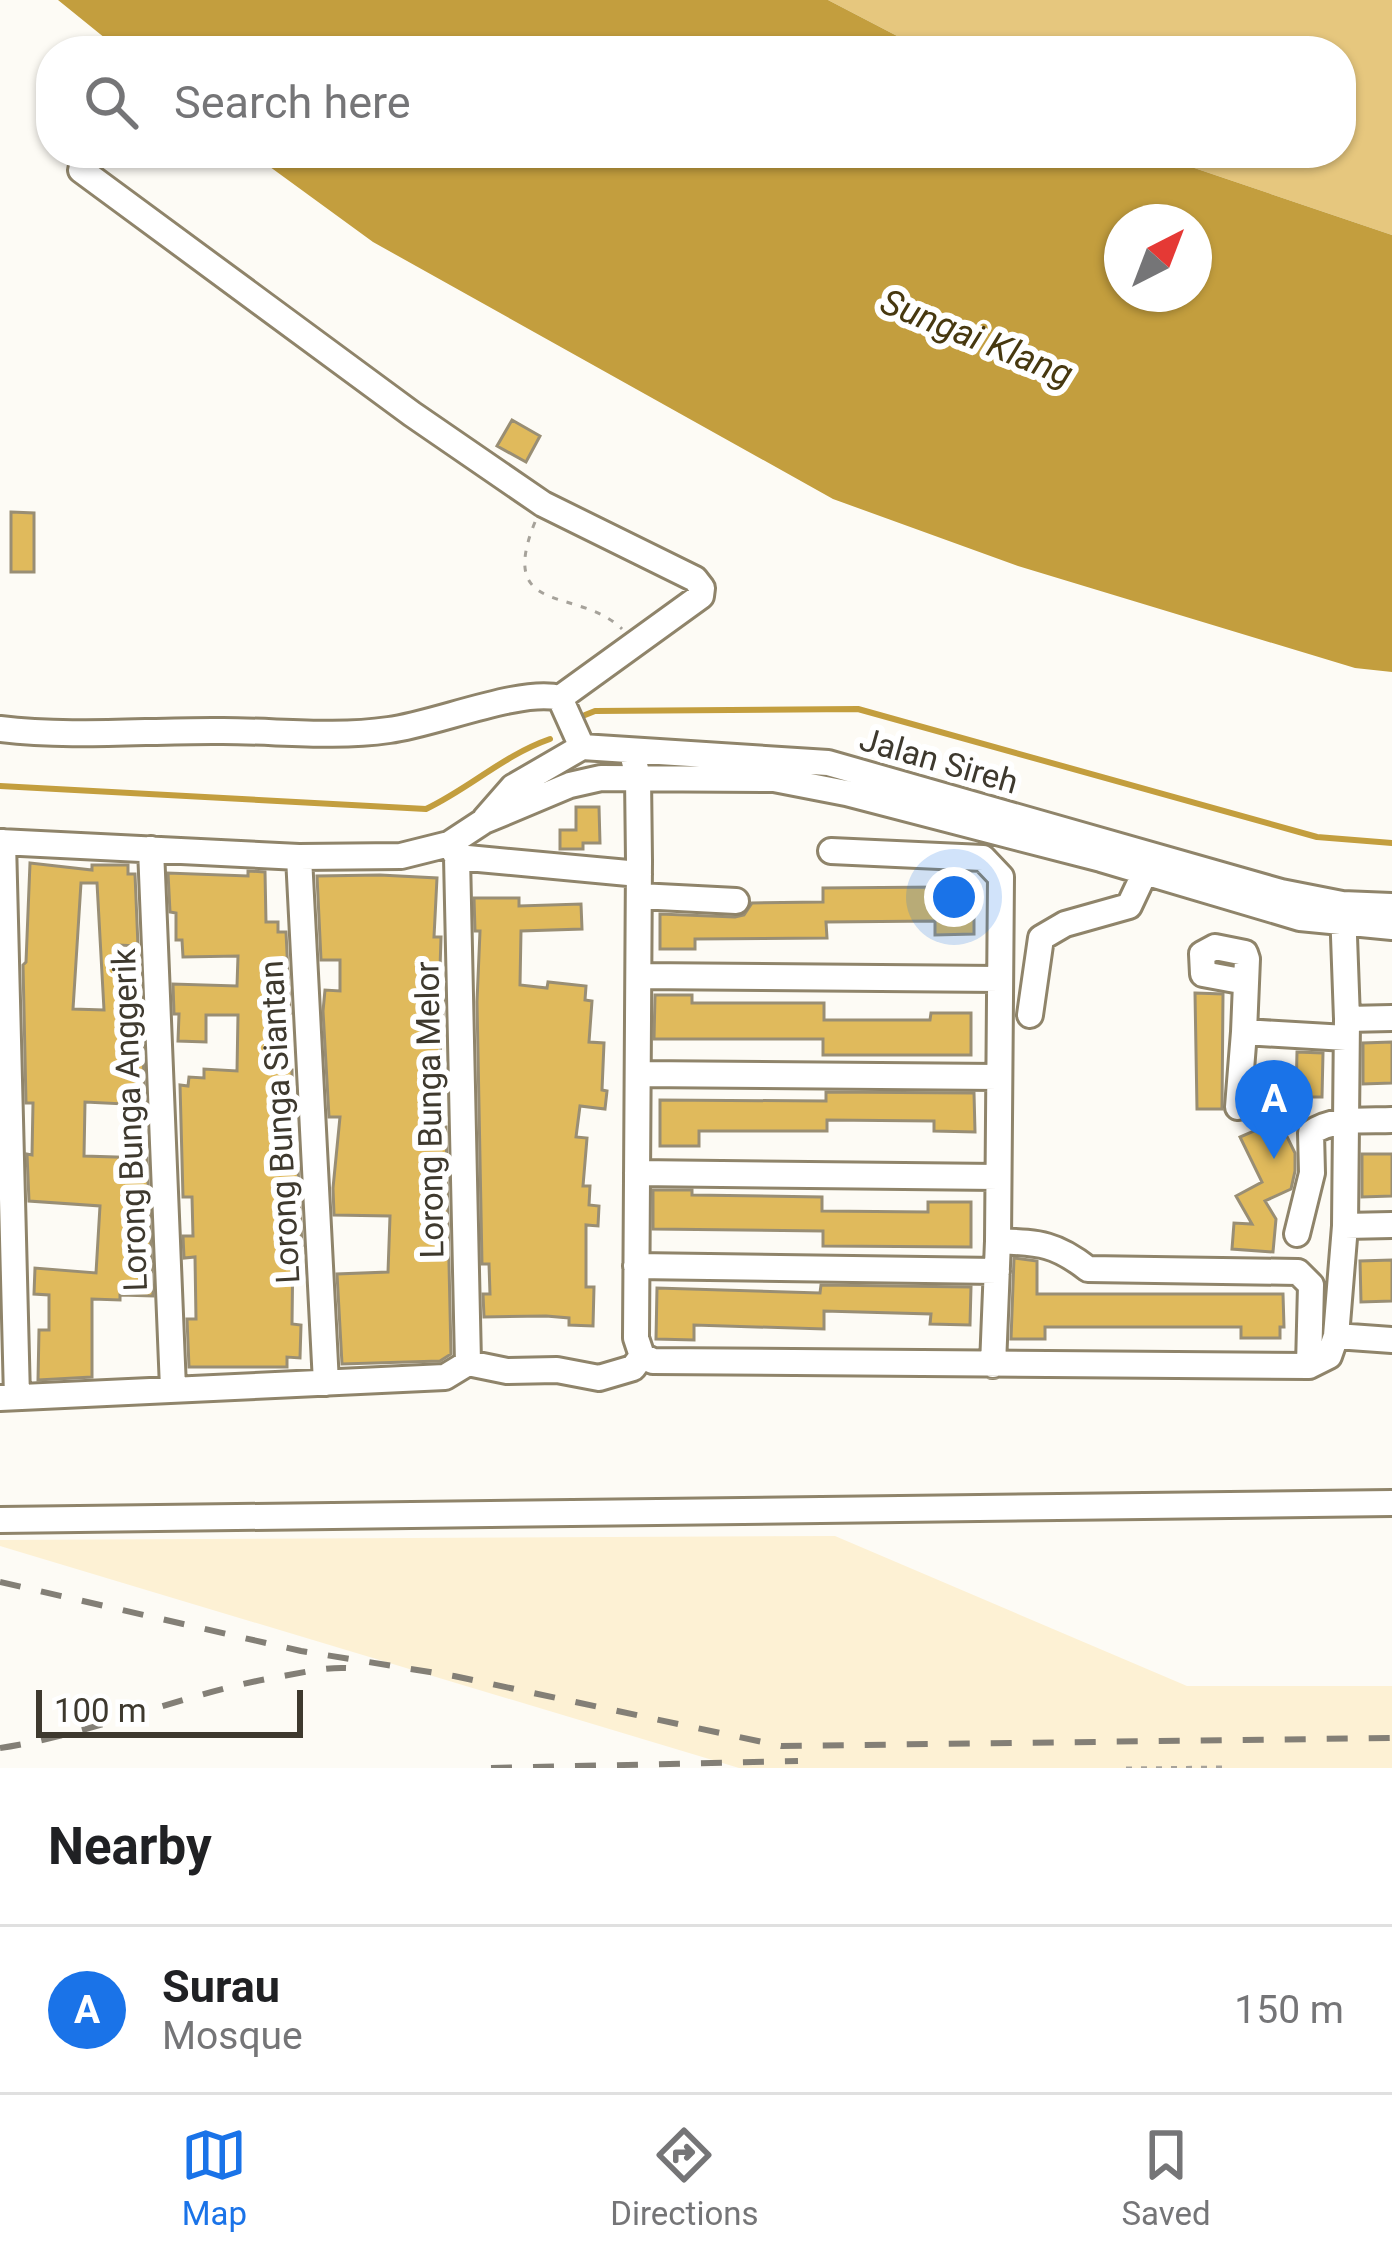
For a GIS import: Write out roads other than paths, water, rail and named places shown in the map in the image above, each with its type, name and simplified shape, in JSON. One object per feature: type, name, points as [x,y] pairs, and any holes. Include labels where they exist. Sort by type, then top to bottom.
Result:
[{"type":"street","points":[[0,729],[229,730],[326,736],[392,730],[538,692],[560,698],[701,596],[702,588],[695,579],[543,504],[412,414],[81,170]]},
{"type":"street","points":[[560,698],[582,748]]},
{"type":"street","name":"Jalan Sireh","points":[[2,842],[299,857],[401,856],[453,850],[513,787],[582,748],[635,765],[811,786],[1144,872],[1300,918],[1392,906]]},
{"type":"street","name":"Jalan Sireh","points":[[484,821],[570,784],[635,765],[764,757],[827,763],[1392,927]]},
{"type":"street","points":[[635,765],[639,885],[636,1338],[642,1356],[653,1361],[1309,1366],[1329,1356],[1336,1336],[1345,1226],[1343,914]]},
{"type":"street","points":[[2,842],[9,1398],[445,1377],[468,1363],[599,1378],[633,1368],[642,1356]]},
{"type":"street","name":"Lorong Bunga Anggerik","points":[[151,849],[173,1388]]},
{"type":"street","points":[[453,850],[736,901]]},
{"type":"street","name":"Lorong Bunga Melor","points":[[453,850],[468,1363]]},
{"type":"street","points":[[831,851],[983,858],[1000,877],[993,1365]]},
{"type":"street","name":"Lorong Bunga Siantan","points":[[299,857],[326,1383]]},
{"type":"street","points":[[1030,1015],[1041,938],[1065,925],[1129,906],[1144,872]]},
{"type":"street","points":[[639,976],[999,979]]},
{"type":"street","points":[[1238,1107],[1246,982]]},
{"type":"street","points":[[1244,1032],[1347,1029],[1392,1018]]},
{"type":"street","points":[[638,1074],[998,1077]]},
{"type":"street","points":[[1297,1234],[1312,1173],[1312,1133],[1320,1126],[1344,1122],[1392,1120]]},
{"type":"street","points":[[637,1173],[998,1177]]},
{"type":"street","points":[[1345,1226],[1392,1226]]},
{"type":"street","points":[[998,1241],[1046,1244],[1065,1251],[1088,1269],[1298,1272],[1311,1285],[1309,1366]]},
{"type":"street","points":[[636,1265],[997,1271]]},
{"type":"street","points":[[1336,1336],[1392,1340]]},
{"type":"street","points":[[0,1520],[1392,1503]]},
{"type":"water","points":[[58,0],[828,0],[897,36],[102,36]]},
{"type":"water","name":"Sungai Klang","points":[[272,168],[1194,168],[1392,235],[1392,672],[1355,668],[1018,566],[833,499],[373,242]]},
{"type":"waterway","points":[[585,715],[595,711],[858,709],[1317,837],[1392,843]]},
{"type":"waterway","points":[[0,786],[426,809],[550,739]]},
{"type":"railway","points":[[0,1582],[301,1651],[454,1676],[781,1746],[1392,1738]]},
{"type":"railway","points":[[0,1748],[69,1734],[238,1685],[346,1668]]},
{"type":"railway","points":[[491,1768],[798,1761]]},
{"type":"place","name":"Surau","points":[[1274,1159]]}]
